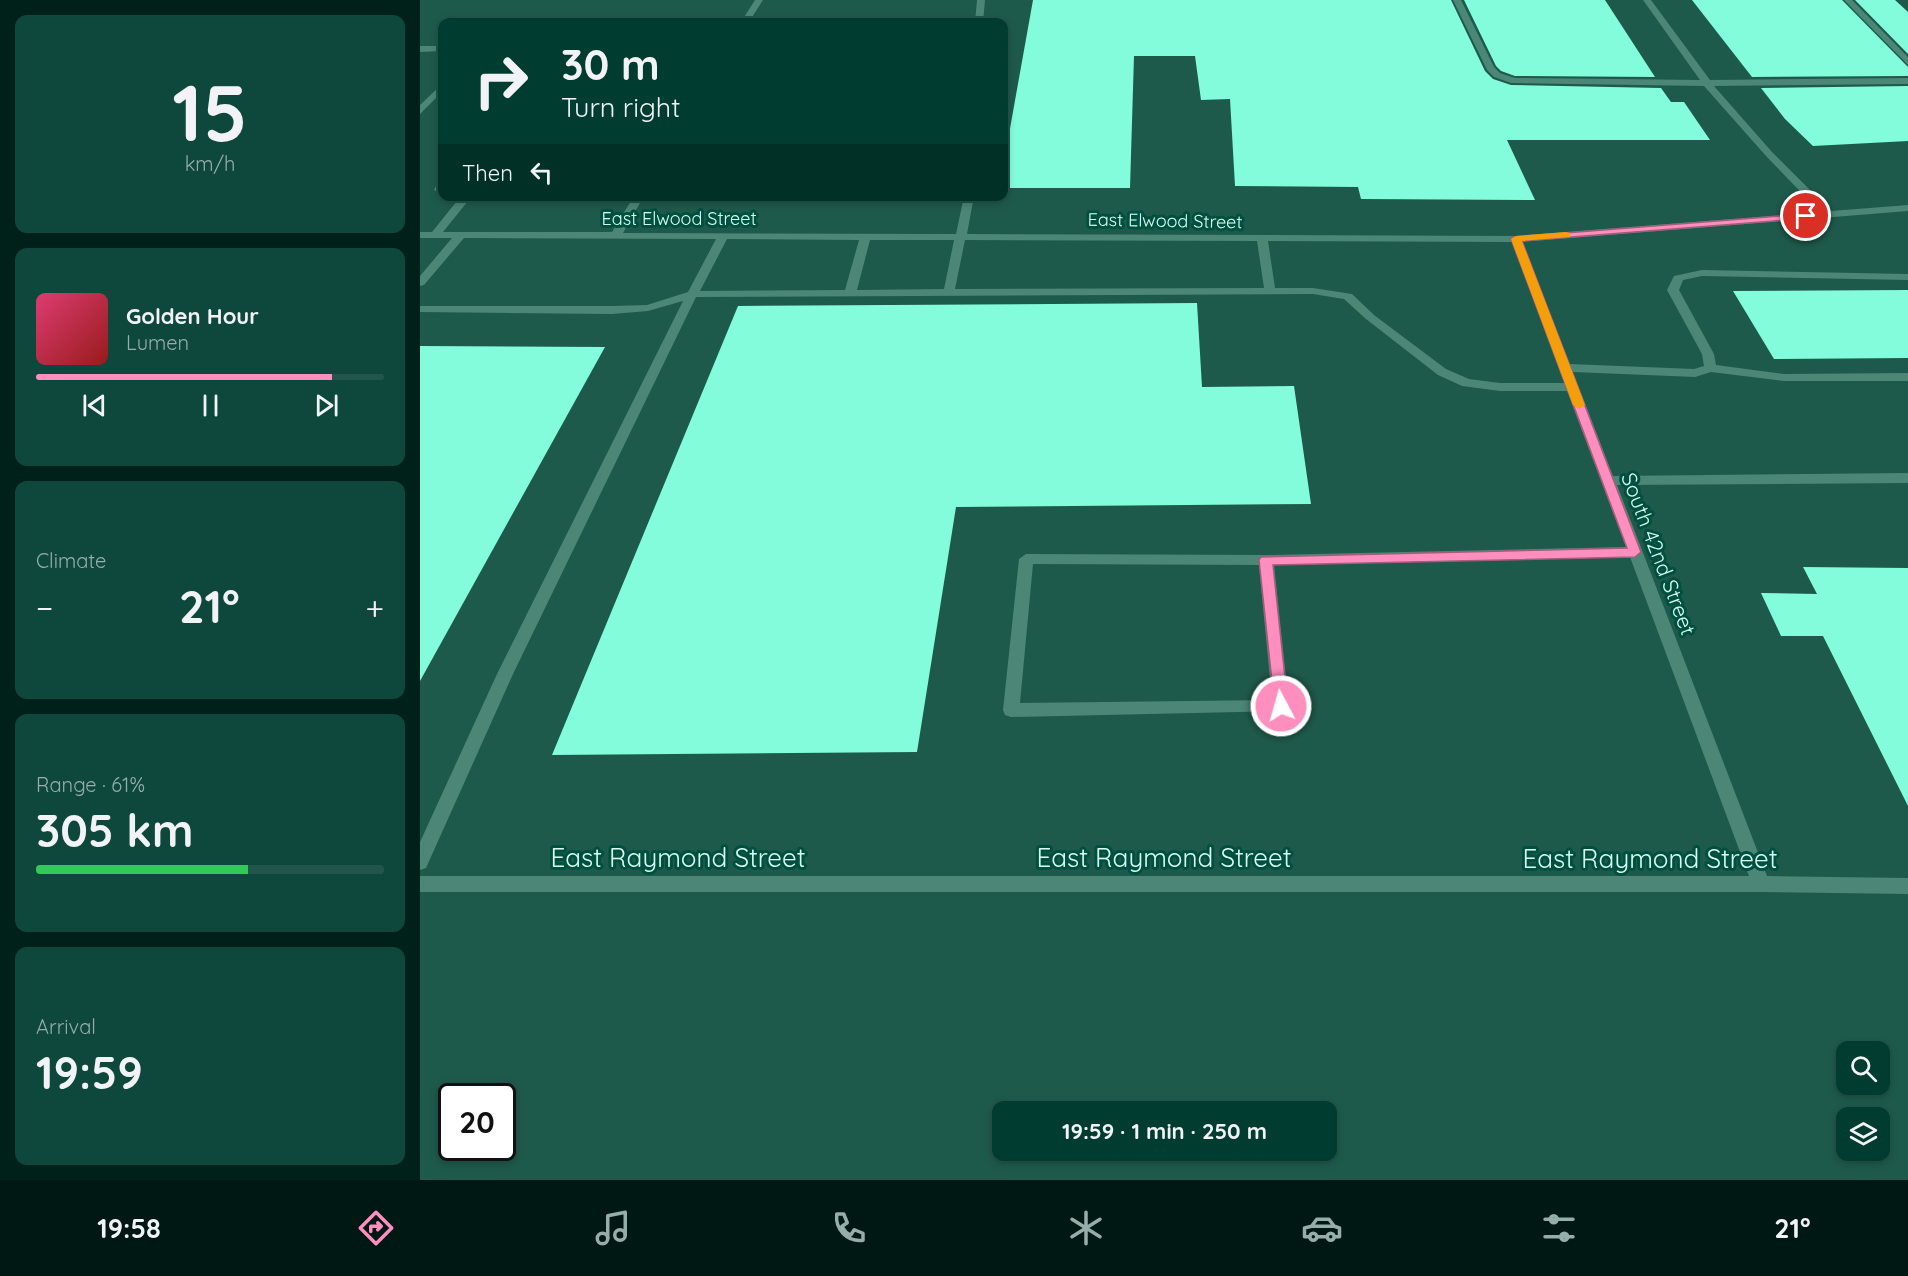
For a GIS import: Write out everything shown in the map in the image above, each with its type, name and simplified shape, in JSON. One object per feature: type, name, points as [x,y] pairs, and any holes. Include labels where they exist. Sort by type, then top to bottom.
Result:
[{"type":"street","points":[[748,18],[759,0]]},
{"type":"street","points":[[979,18],[981,0]]},
{"type":"street","points":[[1456,0],[1490,68],[1497,75],[1514,81],[1707,83],[1908,81]]},
{"type":"street","points":[[1647,0],[1707,83],[1769,154],[1829,215]]},
{"type":"street","points":[[1848,0],[1908,62]]},
{"type":"street","points":[[420,49],[438,49]]},
{"type":"street","points":[[422,106],[438,91]]},
{"type":"street","points":[[435,235],[462,201]]},
{"type":"street","points":[[616,235],[636,201]]},
{"type":"street","points":[[949,292],[968,201]]},
{"type":"street","name":"East Elwood Street","points":[[420,235],[960,235],[1516,239],[1908,208]]},
{"type":"street","points":[[420,283],[461,235]]},
{"type":"street","points":[[420,862],[511,663],[692,294],[724,235]]},
{"type":"street","points":[[850,293],[866,235]]},
{"type":"street","points":[[1262,238],[1270,291]]},
{"type":"street","name":"South 42nd Street","points":[[1516,239],[1761,884]]},
{"type":"street","points":[[1710,368],[1708,354],[1673,290],[1678,278],[1702,273],[1908,277]]},
{"type":"street","points":[[420,309],[612,310],[648,308],[692,294],[1313,291],[1348,296],[1370,317],[1442,372],[1466,383],[1500,387],[1572,387]]},
{"type":"street","points":[[1565,368],[1695,373],[1710,368],[1744,376],[1782,378],[1908,378]]},
{"type":"street","points":[[1608,481],[1908,478]]},
{"type":"street","points":[[1266,560],[1281,706],[1011,710],[1026,560],[1266,560],[1635,552]]},
{"type":"street","name":"East Raymond Street","points":[[420,884],[1761,884],[1908,886]]},
{"type":"shaded area","points":[[420,0],[1908,0],[1908,1180],[420,1180]]},
{"type":"building","points":[[1033,0],[1451,0],[1485,71],[1493,79],[1511,85],[1661,88],[1671,102],[1684,102],[1710,140],[1507,140],[1535,200],[1361,199],[1358,187],[1235,186],[1230,99],[1201,100],[1195,56],[1134,56],[1130,188],[1008,188],[1008,140]]},
{"type":"building","points":[[1464,0],[1605,0],[1655,77],[1515,76],[1501,71],[1496,66]]},
{"type":"building","points":[[1692,0],[1842,0],[1908,67],[1908,76],[1752,77]]},
{"type":"building","points":[[1855,0],[1895,0],[1908,12],[1908,54]]},
{"type":"building","points":[[1908,86],[1908,141],[1813,146],[1785,119],[1761,88]]},
{"type":"building","points":[[1908,290],[1908,358],[1774,359],[1733,291]]},
{"type":"building","points":[[1197,303],[1202,387],[1294,386],[1311,504],[956,507],[917,752],[552,755],[738,306]]},
{"type":"building","points":[[420,346],[605,347],[420,681]]},
{"type":"building","points":[[1803,567],[1908,568],[1908,806],[1823,636],[1781,636],[1761,593],[1817,594]]},
{"type":"slow traffic","points":[[1566,235],[1516,239],[1579,405]]},
{"type":"route","points":[[1281,706],[1266,560],[1635,552],[1516,239],[1806,216]]}]
